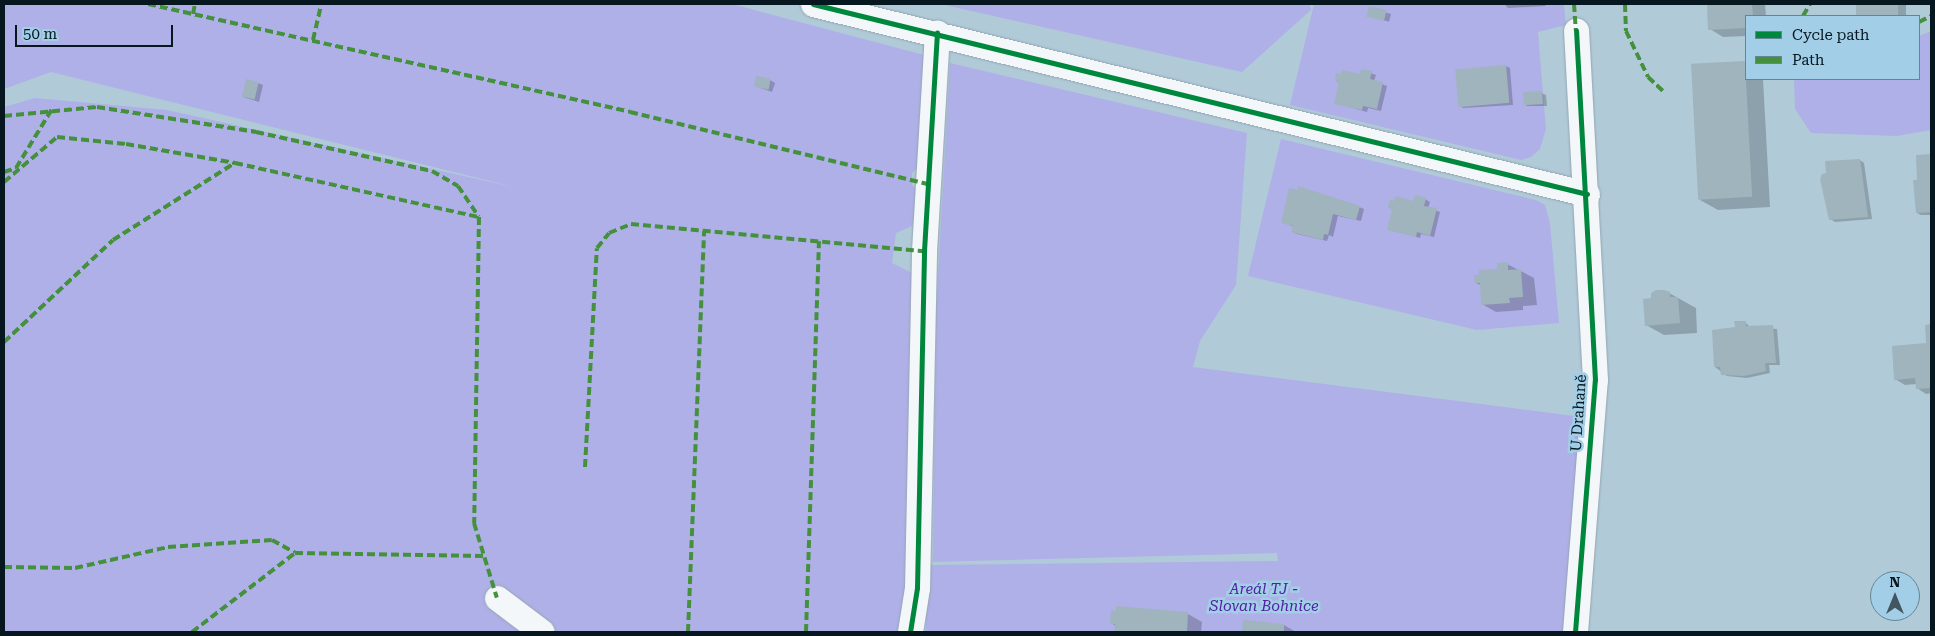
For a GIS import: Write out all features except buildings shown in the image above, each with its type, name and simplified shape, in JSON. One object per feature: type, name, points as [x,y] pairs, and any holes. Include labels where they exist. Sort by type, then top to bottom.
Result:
[{"type":"street","points":[[813,4],[938,32],[1587,194]]},
{"type":"street","name":"U Drahaně","points":[[1575,632],[1595,380],[1587,194],[1576,31]]},
{"type":"street","points":[[910,632],[917,588],[924,251],[938,32]]},
{"type":"street","points":[[497,598],[542,632]]},
{"type":"green space","points":[[4,4],[732,4],[924,55],[921,165],[912,173],[912,185],[921,194],[920,212],[912,226],[896,233],[892,263],[918,276],[910,590],[898,632],[4,632],[4,107],[35,98],[167,110],[518,188],[51,72],[4,89]]},
{"type":"green space","points":[[940,4],[1310,4],[1311,10],[1242,72]]},
{"type":"green space","points":[[1314,4],[1564,4],[1566,25],[1538,32],[1546,129],[1540,149],[1531,157],[1521,160],[1290,105]]},
{"type":"green space","points":[[1931,31],[1931,130],[1897,136],[1811,133],[1795,109],[1794,80],[1920,80],[1920,36]]},
{"type":"green space","name":"Areál TJ - Slovan Bohnice","points":[[950,63],[1247,133],[1236,285],[1200,341],[1193,367],[1582,417],[1566,632],[926,632],[926,565],[1278,561],[1277,553],[933,562],[936,315]]},
{"type":"green space","points":[[1281,139],[1536,200],[1545,205],[1550,223],[1559,323],[1477,330],[1248,276]]},
{"type":"marked path","points":[[148,4],[630,112],[928,184]]},
{"type":"marked path","points":[[193,14],[195,4]]},
{"type":"marked path","points":[[313,40],[321,4]]},
{"type":"marked path","points":[[1574,4],[1576,31]]},
{"type":"marked path","points":[[1625,4],[1626,31],[1648,77],[1665,93]]},
{"type":"marked path","points":[[1804,15],[1810,4]]},
{"type":"marked path","points":[[1920,22],[1931,16]]},
{"type":"marked path","points":[[4,116],[97,107],[256,132],[432,171],[458,186],[479,217],[474,523],[497,598]]},
{"type":"marked path","points":[[4,172],[16,168],[52,109]]},
{"type":"marked path","points":[[4,182],[57,137],[126,144],[235,163],[479,217]]},
{"type":"marked path","points":[[4,342],[113,240],[235,163]]},
{"type":"marked path","points":[[585,467],[597,248],[609,233],[631,224],[924,251]]},
{"type":"marked path","points":[[688,632],[704,231]]},
{"type":"marked path","points":[[806,632],[819,241]]},
{"type":"marked path","points":[[4,567],[75,568],[168,547],[272,540],[295,553]]},
{"type":"marked path","points":[[192,632],[295,553],[484,556]]},
{"type":"cycle path","points":[[813,4],[1587,194]]},
{"type":"cycle path","points":[[1575,632],[1595,380],[1576,31]]},
{"type":"cycle path","points":[[910,632],[917,588],[924,251],[937,32]]}]
